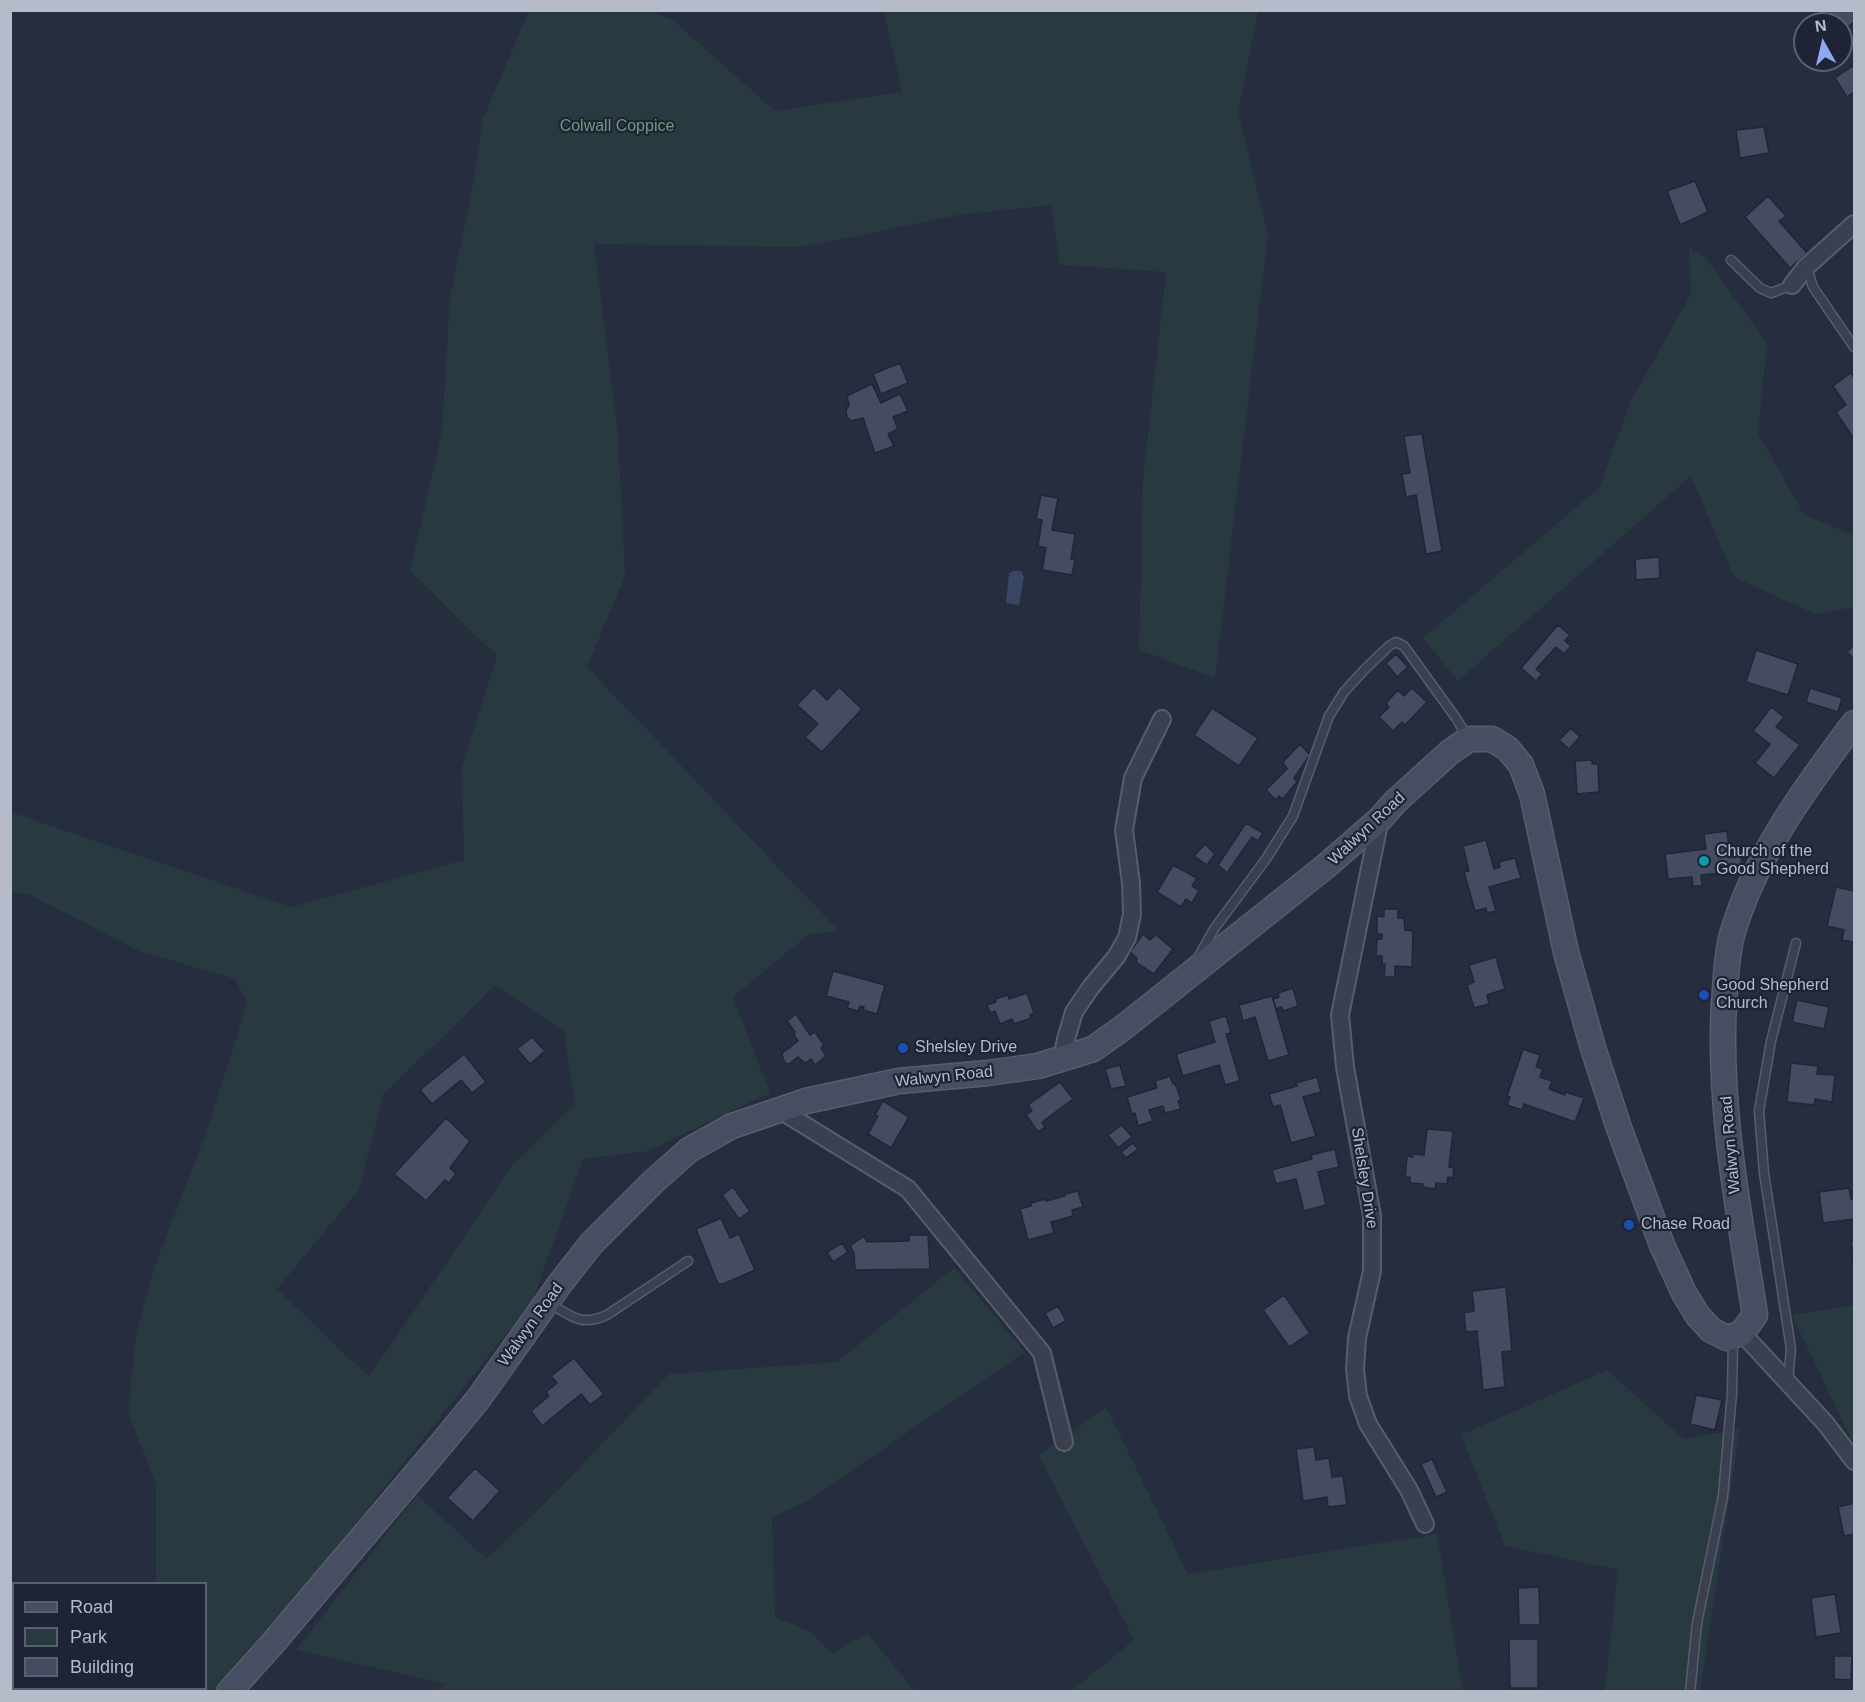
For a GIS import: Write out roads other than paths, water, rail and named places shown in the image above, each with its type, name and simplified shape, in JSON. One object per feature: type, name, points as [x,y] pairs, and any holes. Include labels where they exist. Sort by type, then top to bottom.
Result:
[{"type":"main road","name":"Walwyn Road","points":[[1738,1334],[1755,1315],[1735,1198],[1727,1111],[1722,1041],[1727,959],[1732,935],[1744,900],[1764,860],[1790,814],[1854,723]]},
{"type":"main road","name":"Walwyn Road","points":[[229,1692],[479,1398],[591,1244],[652,1182],[689,1150],[732,1126],[806,1101],[899,1081],[1038,1066],[1093,1049],[1124,1028],[1326,866],[1380,819],[1428,771],[1469,739]]},
{"type":"main road","points":[[1469,739],[1492,739],[1508,749],[1521,765],[1532,795],[1566,952],[1593,1048],[1618,1128],[1658,1235],[1684,1293],[1698,1316],[1711,1330],[1727,1338],[1738,1334]]},
{"type":"street","points":[[1792,285],[1806,267],[1854,224]]},
{"type":"street","points":[[1062,1059],[1065,1039],[1074,1012],[1116,957],[1127,938],[1132,914],[1131,883],[1124,830],[1133,778],[1162,719]]},
{"type":"street","name":"Shelsley Drive","points":[[1380,819],[1340,1015],[1345,1067],[1372,1216],[1372,1271],[1357,1338],[1354,1369],[1358,1396],[1368,1424],[1409,1490],[1425,1524]]},
{"type":"street","points":[[780,1110],[909,1189],[1042,1353],[1064,1442]]},
{"type":"street","points":[[1738,1334],[1826,1424],[1854,1461]]},
{"type":"lane","points":[[1731,260],[1760,288],[1771,293],[1792,285]]},
{"type":"lane","points":[[1806,267],[1814,287],[1854,346]]},
{"type":"lane","points":[[1187,977],[1214,929],[1266,859],[1293,816],[1329,716],[1344,692],[1389,646],[1396,642],[1404,646],[1469,739]]},
{"type":"lane","points":[[1788,1383],[1791,1348],[1764,1173],[1759,1111],[1771,1041],[1796,943]]},
{"type":"lane","points":[[547,1302],[578,1320],[594,1321],[607,1316],[688,1261]]},
{"type":"lane","points":[[1690,1692],[1697,1623],[1723,1496],[1738,1334]]},
{"type":"water","points":[[1021,571],[1024,577],[1019,605],[1006,603],[1009,573]]},
{"type":"place","name":"Church of the Good Shepherd","points":[[1704,861]]},
{"type":"place","name":"Good Shepherd Church","points":[[1704,995]]},
{"type":"place","name":"Shelsley Drive","points":[[903,1048]]},
{"type":"place","name":"Chase Road","points":[[1629,1225]]},
{"type":"park label","name":"Colwall Coppice","points":[[617,127]]}]
